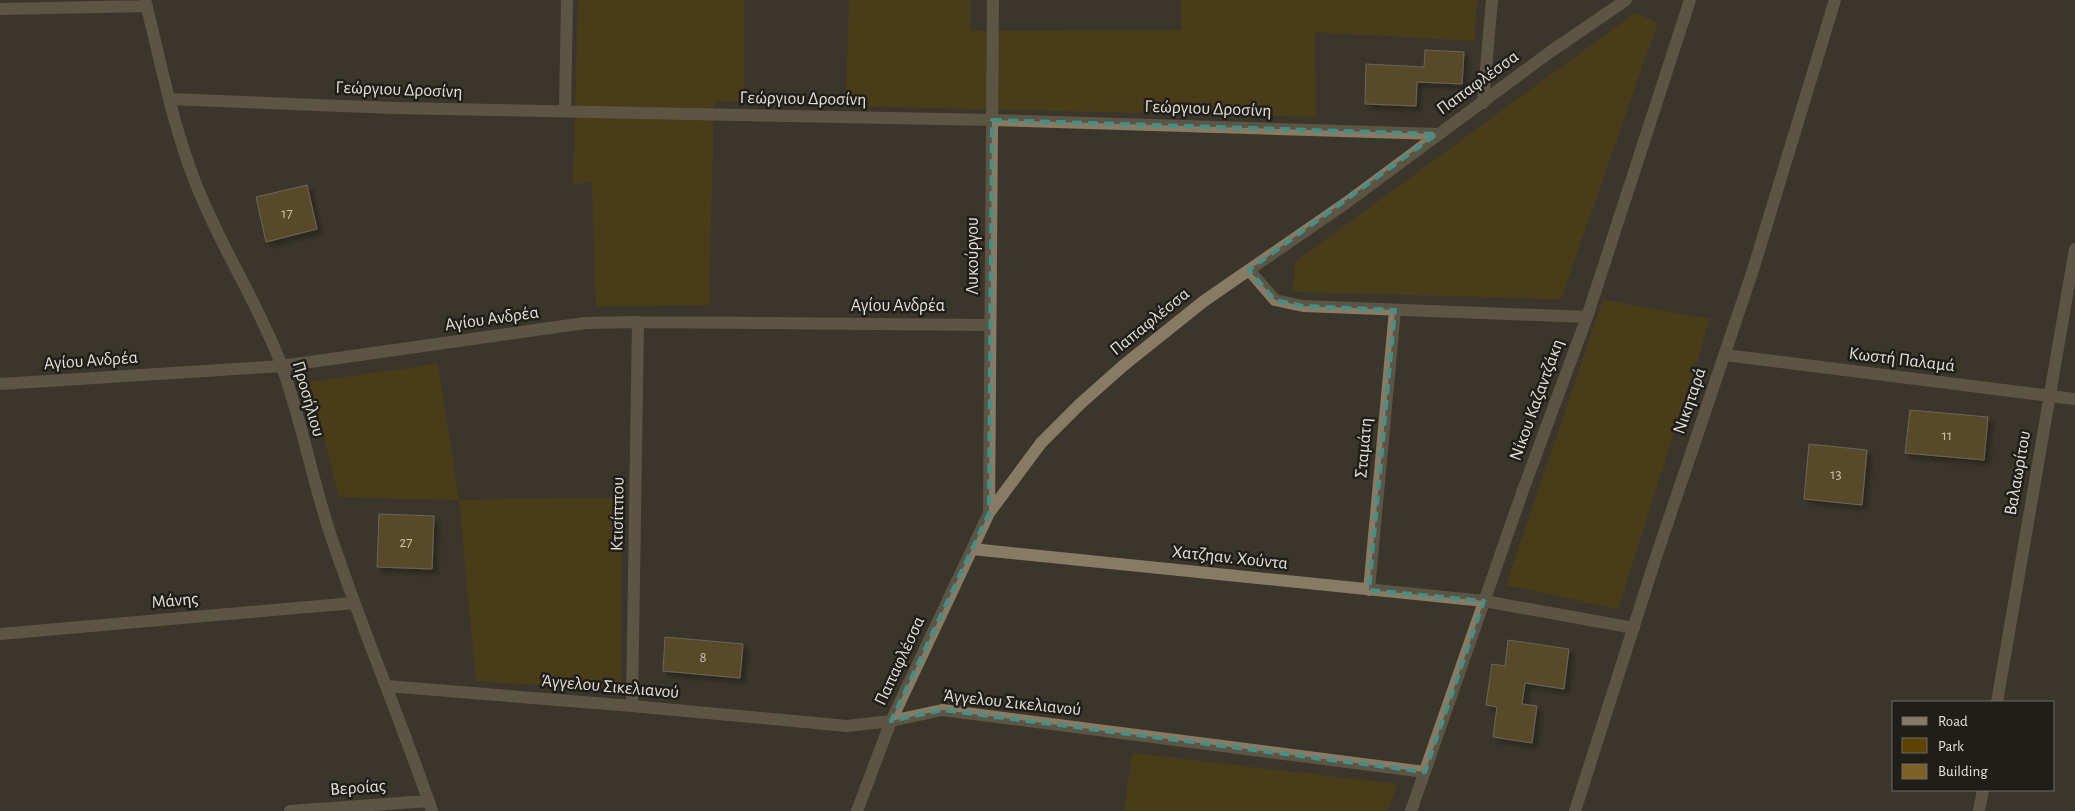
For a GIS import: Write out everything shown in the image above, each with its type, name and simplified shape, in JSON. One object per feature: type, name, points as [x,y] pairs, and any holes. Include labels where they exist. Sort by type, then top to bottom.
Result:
[{"type":"street","points":[[565,111],[566,0]]},
{"type":"street","name":"Λυκούργου","points":[[989,513],[993,0]]},
{"type":"street","points":[[1483,103],[1492,0]]},
{"type":"street","name":"Παπαφλέσσα","points":[[857,811],[891,721],[989,513],[1024,465],[1080,404],[1124,365],[1204,301],[1346,203],[1550,52],[1626,0]]},
{"type":"street","name":"Νίκου Καζαντζάκη","points":[[1411,811],[1484,601],[1587,317],[1690,0]]},
{"type":"street","name":"Νικηταρά","points":[[1575,811],[1656,557],[1753,270],[1834,0]]},
{"type":"street","points":[[0,9],[146,3]]},
{"type":"street","name":"Προσήλιου","points":[[146,3],[185,156],[209,216],[259,312],[282,366],[312,477],[354,603],[430,806]]},
{"type":"street","name":"Γεώργιου Δροσίνη","points":[[169,99],[394,108],[992,120],[1437,134]]},
{"type":"street","name":"Βαλαωρίτου","points":[[1997,701],[2075,249]]},
{"type":"street","points":[[1249,270],[1275,300],[1303,306],[1587,317]]},
{"type":"street","name":"Σταμάτη","points":[[1369,590],[1395,310]]},
{"type":"street","name":"Κτισίππου","points":[[632,706],[638,322]]},
{"type":"street","name":"Αγίου Ανδρέα","points":[[0,384],[282,366],[585,323],[990,325]]},
{"type":"street","name":"Κωστή Παλαμά","points":[[1725,355],[2075,399]]},
{"type":"street","name":"Χατζηαν. Χούντα","points":[[972,549],[1484,601],[1634,628]]},
{"type":"street","name":"Μάνης","points":[[0,634],[354,603]]},
{"type":"street","name":"Άγγελου Σικελιανού","points":[[386,686],[847,726],[891,721],[942,710],[1425,772]]},
{"type":"street","points":[[1979,811],[1982,791]]},
{"type":"street","name":"Βεροίας","points":[[290,811],[430,806]]},
{"type":"highlighted area","points":[[992,120],[1437,134],[1249,270],[1275,300],[1303,306],[1395,310],[1369,590],[1484,601],[1425,772],[942,710],[891,721],[989,513]]},
{"type":"green space","points":[[578,0],[744,0],[744,102],[714,101],[709,305],[596,306],[592,182],[573,185]]},
{"type":"green space","points":[[849,0],[970,0],[970,31],[1181,30],[1181,0],[1477,0],[1474,41],[1315,32],[1316,117],[846,106]]},
{"type":"green space","points":[[1635,13],[1658,22],[1561,299],[1293,292],[1295,262]]},
{"type":"green space","points":[[1603,300],[1710,319],[1618,609],[1506,585]]},
{"type":"green space","points":[[438,364],[459,500],[339,497],[310,382]]},
{"type":"green space","points":[[622,497],[621,690],[476,681],[459,500]]},
{"type":"green space","points":[[1132,753],[1397,784],[1388,811],[1124,811]]},
{"type":"building","points":[[1425,50],[1464,52],[1462,84],[1417,82],[1416,106],[1365,104],[1366,64],[1424,67]]},
{"type":"building","points":[[307,185],[317,229],[266,242],[256,197]]},
{"type":"building","points":[[1910,410],[1988,417],[1984,460],[1905,453]]},
{"type":"building","points":[[1809,444],[1867,450],[1862,505],[1804,499]]},
{"type":"building","points":[[379,514],[434,516],[432,569],[377,567]]},
{"type":"building","points":[[665,637],[743,644],[740,678],[663,671]]},
{"type":"building","points":[[1508,640],[1569,649],[1564,689],[1525,683],[1522,704],[1537,706],[1532,743],[1493,737],[1497,707],[1486,705],[1492,664],[1505,666]]}]
